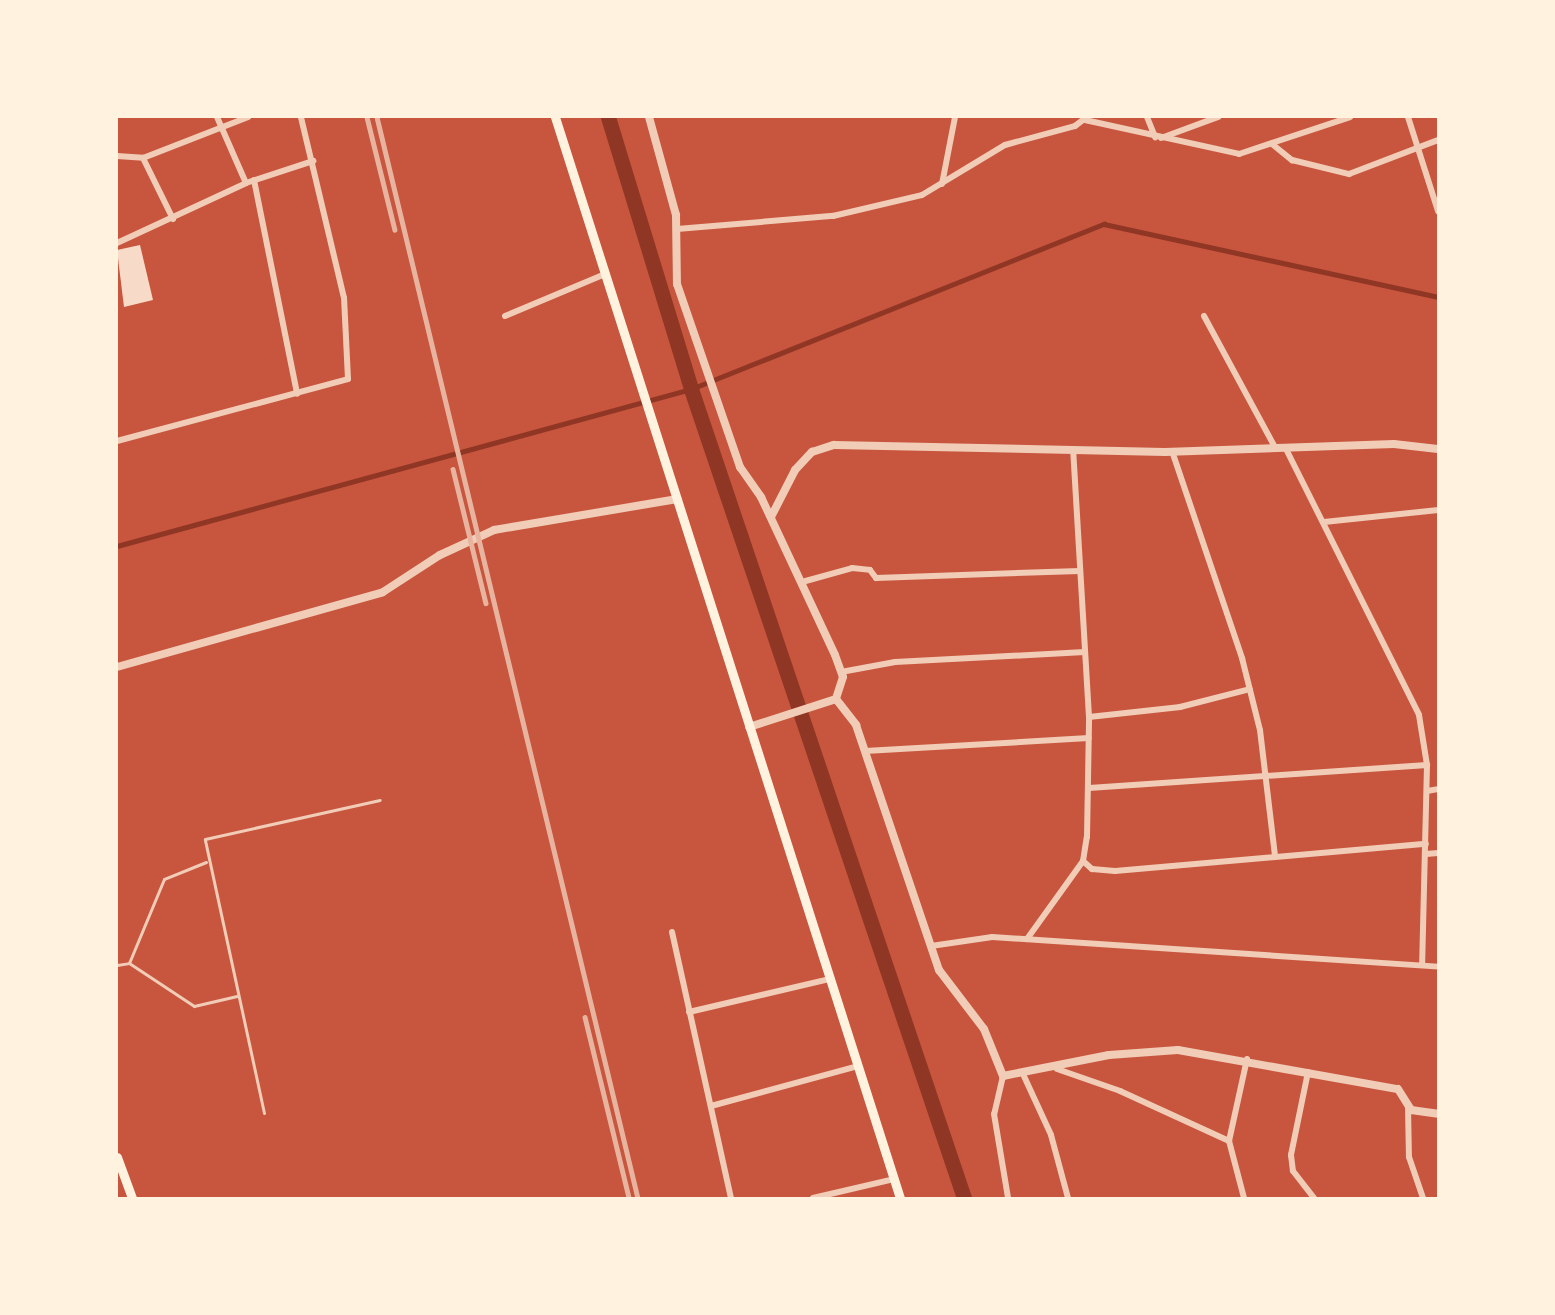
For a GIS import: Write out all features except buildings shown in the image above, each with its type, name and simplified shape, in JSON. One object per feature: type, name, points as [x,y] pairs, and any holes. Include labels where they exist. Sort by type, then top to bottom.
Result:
[{"type":"main road","points":[[555,117],[900,1198]]},
{"type":"main road","points":[[117,1157],[120,1176],[132,1198]]},
{"type":"street","points":[[217,117],[246,183]]},
{"type":"street","points":[[117,156],[142,158],[248,117]]},
{"type":"street","points":[[117,441],[297,394],[350,375],[343,289],[301,117]]},
{"type":"street","points":[[648,117],[677,229],[677,284],[740,467],[771,516],[841,672],[836,699],[856,725],[939,970],[984,1029],[1003,1076],[994,1114],[1008,1198]]},
{"type":"street","points":[[942,184],[955,117]]},
{"type":"street","points":[[1147,117],[1158,138]]},
{"type":"street","points":[[1158,138],[1218,117]]},
{"type":"street","points":[[677,229],[832,216],[922,195],[1005,145],[1086,118],[1158,138],[1239,154],[1350,117]]},
{"type":"street","points":[[1408,117],[1435,194],[1438,212]]},
{"type":"street","points":[[1272,144],[1292,160],[1349,174],[1438,140]]},
{"type":"street","points":[[142,158],[173,219]]},
{"type":"street","points":[[117,243],[173,219],[246,183],[313,161]]},
{"type":"street","points":[[254,180],[297,394]]},
{"type":"street","points":[[505,316],[605,274]]},
{"type":"street","points":[[1204,316],[1276,449]]},
{"type":"street","points":[[771,516],[795,470],[812,452],[834,445],[1172,451],[1394,444],[1438,449]]},
{"type":"street","points":[[1286,448],[1419,716],[1427,765],[1422,966]]},
{"type":"street","points":[[1027,939],[1083,861],[1089,788],[1089,717],[1073,449]]},
{"type":"street","points":[[1172,451],[1250,689],[1266,774],[1275,856]]},
{"type":"street","points":[[117,667],[383,592],[440,555],[494,530],[676,496]]},
{"type":"street","points":[[1324,522],[1438,510]]},
{"type":"street","points":[[802,582],[852,568],[870,570],[876,578],[1080,571]]},
{"type":"street","points":[[841,672],[895,662],[1085,652]]},
{"type":"street","points":[[1089,717],[1180,707],[1250,689]]},
{"type":"street","points":[[749,727],[836,699]]},
{"type":"street","points":[[865,752],[1089,738]]},
{"type":"street","points":[[1089,788],[1266,774],[1427,765]]},
{"type":"street","points":[[1427,791],[1438,789]]},
{"type":"street","points":[[1083,861],[1092,869],[1115,871],[1426,844]]},
{"type":"street","points":[[1426,854],[1438,853]]},
{"type":"street","points":[[672,932],[731,1198]]},
{"type":"street","points":[[931,945],[952,939],[1027,939],[1438,967]]},
{"type":"street","points":[[689,1012],[830,979]]},
{"type":"street","points":[[1003,1076],[1058,1069],[1109,1055],[1178,1050],[1247,1059],[1398,1089],[1408,1107],[1409,1157],[1423,1198]]},
{"type":"street","points":[[1244,1198],[1229,1142],[1247,1059]]},
{"type":"street","points":[[711,1106],[858,1066]]},
{"type":"street","points":[[1058,1069],[1120,1090],[1229,1142]]},
{"type":"street","points":[[1308,1072],[1291,1155],[1293,1171],[1314,1198]]},
{"type":"street","points":[[1023,1074],[1051,1135],[1068,1198]]},
{"type":"street","points":[[1408,1107],[1438,1114]]},
{"type":"street","points":[[813,1198],[894,1179]]},
{"type":"lane","points":[[264,1113],[203,846],[212,835],[380,800]]},
{"type":"lane","points":[[129,963],[164,879],[206,862]]},
{"type":"lane","points":[[117,965],[129,963],[194,1006],[237,996]]},
{"type":"waterway","points":[[608,117],[691,389],[964,1198]]},
{"type":"waterway","points":[[117,546],[691,389],[1104,224],[1438,297]]},
{"type":"railway","points":[[367,117],[395,230]]},
{"type":"railway","points":[[377,117],[638,1198]]},
{"type":"railway","points":[[453,469],[486,603]]},
{"type":"railway","points":[[585,1017],[629,1198]]}]
